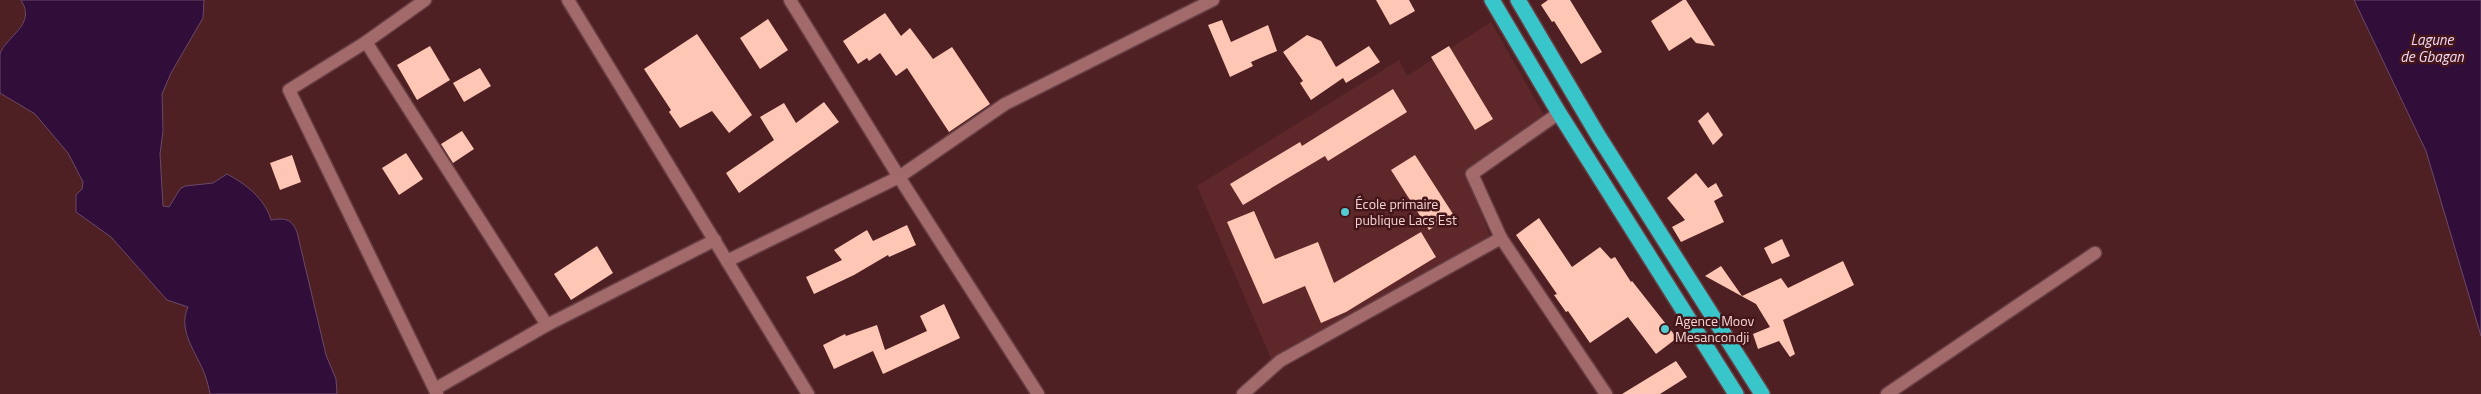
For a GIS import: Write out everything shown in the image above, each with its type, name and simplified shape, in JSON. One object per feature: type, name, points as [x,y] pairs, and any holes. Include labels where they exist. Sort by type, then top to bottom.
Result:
[{"type":"highway","points":[[1492,0],[1559,113],[1736,394]]},
{"type":"highway","points":[[1518,0],[1599,137],[1762,394]]},
{"type":"street","points":[[425,0],[366,42],[289,90],[436,392],[547,325],[714,240]]},
{"type":"street","points":[[568,0],[807,394]]},
{"type":"street","points":[[790,0],[899,177],[1038,394]]},
{"type":"street","points":[[726,262],[899,177],[1005,104],[1213,0]]},
{"type":"street","points":[[366,42],[547,325]]},
{"type":"street","points":[[1559,113],[1472,174],[1501,238],[1606,394]]},
{"type":"street","points":[[1243,394],[1280,361],[1501,238]]},
{"type":"street","points":[[1887,394],[2095,253]]},
{"type":"shaded area","name":"École primaire publique Lacs Est","points":[[1491,22],[1544,115],[1468,176],[1491,239],[1272,361],[1197,186],[1399,60],[1407,76]]},
{"type":"water","points":[[21,0],[204,0],[203,18],[171,73],[162,94],[163,131],[160,154],[163,206],[169,207],[180,189],[185,186],[213,183],[227,174],[241,182],[254,193],[264,205],[271,220],[284,219],[292,224],[297,232],[326,355],[336,379],[337,394],[210,394],[205,375],[186,333],[185,316],[188,307],[167,300],[111,237],[76,212],[76,195],[82,189],[83,182],[68,153],[35,114],[0,93],[0,54],[23,23],[25,9]]},
{"type":"water","name":"Lagune de Gbagan","points":[[2354,0],[2481,0],[2481,336],[2426,151]]},
{"type":"building","points":[[1376,0],[1409,0],[1415,11],[1390,25]]},
{"type":"building","points":[[1548,0],[1570,0],[1602,52],[1581,64],[1554,21],[1552,22],[1541,5]]},
{"type":"building","points":[[1683,0],[1686,0],[1715,46],[1696,43],[1691,37],[1669,51],[1651,21]]},
{"type":"building","points":[[885,13],[901,36],[910,28],[933,59],[952,47],[990,104],[949,132],[907,68],[896,76],[880,53],[869,61],[867,58],[858,64],[843,41]]},
{"type":"building","points":[[768,19],[788,50],[760,69],[740,38]]},
{"type":"building","points":[[1222,20],[1231,42],[1268,25],[1277,51],[1251,62],[1253,66],[1230,77],[1208,25]]},
{"type":"building","points":[[697,34],[752,115],[729,133],[712,111],[680,128],[669,112],[671,110],[644,69]]},
{"type":"building","points":[[1307,35],[1321,41],[1336,67],[1369,46],[1380,62],[1346,83],[1343,78],[1311,100],[1300,83],[1303,81],[1283,52]]},
{"type":"building","points":[[430,46],[450,80],[417,100],[397,65]]},
{"type":"building","points":[[1449,46],[1493,119],[1475,130],[1431,57]]},
{"type":"building","points":[[480,68],[491,86],[464,102],[453,83]]},
{"type":"building","points":[[1393,89],[1407,112],[1328,161],[1325,156],[1243,205],[1230,184],[1300,142],[1302,146]]},
{"type":"building","points":[[824,102],[839,122],[739,193],[726,173],[774,140],[760,117],[784,103],[796,123]]},
{"type":"building","points":[[1708,112],[1723,135],[1713,145],[1698,121]]},
{"type":"building","points":[[462,131],[474,149],[453,163],[441,144]]},
{"type":"building","points":[[406,153],[423,179],[399,195],[382,168]]},
{"type":"building","points":[[292,155],[301,182],[280,190],[270,163]]},
{"type":"building","points":[[1415,155],[1453,214],[1429,230],[1391,170]]},
{"type":"building","points":[[1696,173],[1708,188],[1716,183],[1723,196],[1714,201],[1724,222],[1681,242],[1672,227],[1685,220],[1667,198]]},
{"type":"building","points":[[1254,211],[1275,259],[1318,242],[1334,283],[1421,232],[1436,257],[1346,312],[1321,323],[1305,286],[1263,304],[1227,222]]},
{"type":"building","points":[[1539,218],[1572,267],[1600,247],[1611,259],[1615,257],[1631,282],[1677,338],[1656,354],[1628,317],[1590,343],[1568,311],[1566,312],[1554,295],[1557,294],[1516,235]]},
{"type":"building","points":[[907,225],[916,245],[889,257],[888,255],[854,275],[814,294],[806,277],[842,260],[834,250],[867,230],[873,241]]},
{"type":"building","points":[[1782,239],[1790,256],[1772,264],[1764,248]]},
{"type":"building","points":[[597,246],[613,273],[571,300],[554,274]]},
{"type":"building","points":[[1843,261],[1854,285],[1783,320],[1795,354],[1790,357],[1779,341],[1758,349],[1753,334],[1770,327],[1756,304],[1705,276],[1721,266],[1742,296],[1781,278],[1788,288]]},
{"type":"building","points":[[944,304],[960,338],[883,374],[873,351],[834,369],[823,345],[845,334],[846,336],[877,325],[885,350],[927,331],[920,316]]},
{"type":"building","points":[[1676,361],[1687,377],[1660,394],[1622,394]]},
{"type":"place","name":"École primaire publique Lacs Est","points":[[1345,212]]},
{"type":"place","name":"Agence Moov Mesancondji","points":[[1665,329]]}]
